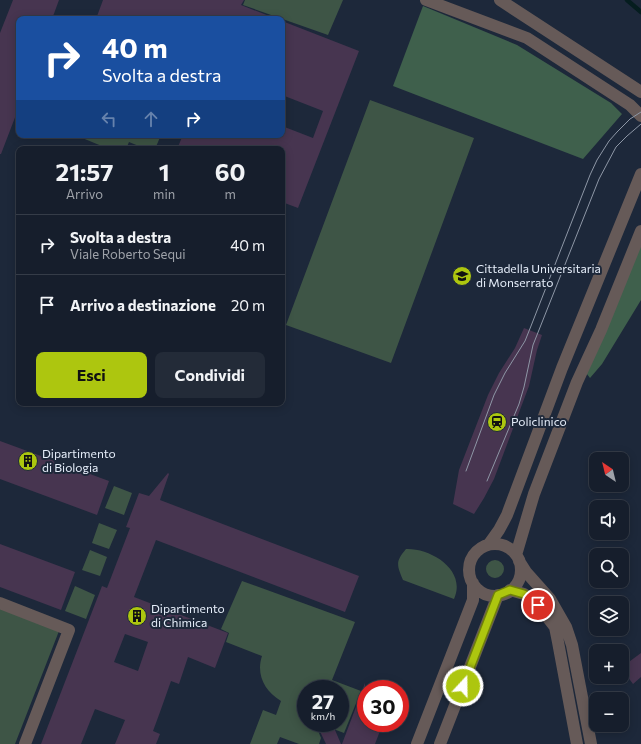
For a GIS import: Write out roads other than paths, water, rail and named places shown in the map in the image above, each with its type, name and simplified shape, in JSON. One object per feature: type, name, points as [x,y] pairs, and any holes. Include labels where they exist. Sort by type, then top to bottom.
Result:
[{"type":"street","points":[[426,0],[526,38],[630,105],[641,116]]},
{"type":"street","points":[[500,0],[641,92]]},
{"type":"street","points":[[489,544],[507,515],[562,368],[641,174]]},
{"type":"street","points":[[472,583],[484,593],[491,595],[498,595],[510,590],[516,585],[520,570],[517,558],[534,494],[578,382],[601,330],[641,231]]},
{"type":"street","points":[[418,744],[473,600],[472,583],[469,571],[471,558],[482,547],[489,544],[504,546],[511,549],[526,572],[550,599],[566,627],[572,645],[591,744]]},
{"type":"street","points":[[510,590],[524,594],[538,605],[555,627],[577,744]]},
{"type":"street","points":[[440,744],[498,595]]},
{"type":"street","points":[[0,603],[70,630],[25,744]]},
{"type":"waterway","points":[[627,0],[641,12]]},
{"type":"tram line","points":[[466,471],[494,395],[505,373],[525,341],[597,160],[609,141],[617,132],[630,119],[641,112]]},
{"type":"tram line","points":[[487,481],[519,404],[533,345],[599,179],[616,147],[641,124]]},
{"type":"place","name":"Cittadella Universitaria di Monserrato","points":[[462,276]]},
{"type":"place","name":"Policlinico","points":[[497,422]]},
{"type":"place","name":"Dipartimento di Biologia","points":[[28,461]]},
{"type":"place","name":"Dipartimento di Chimica","points":[[137,616]]}]
